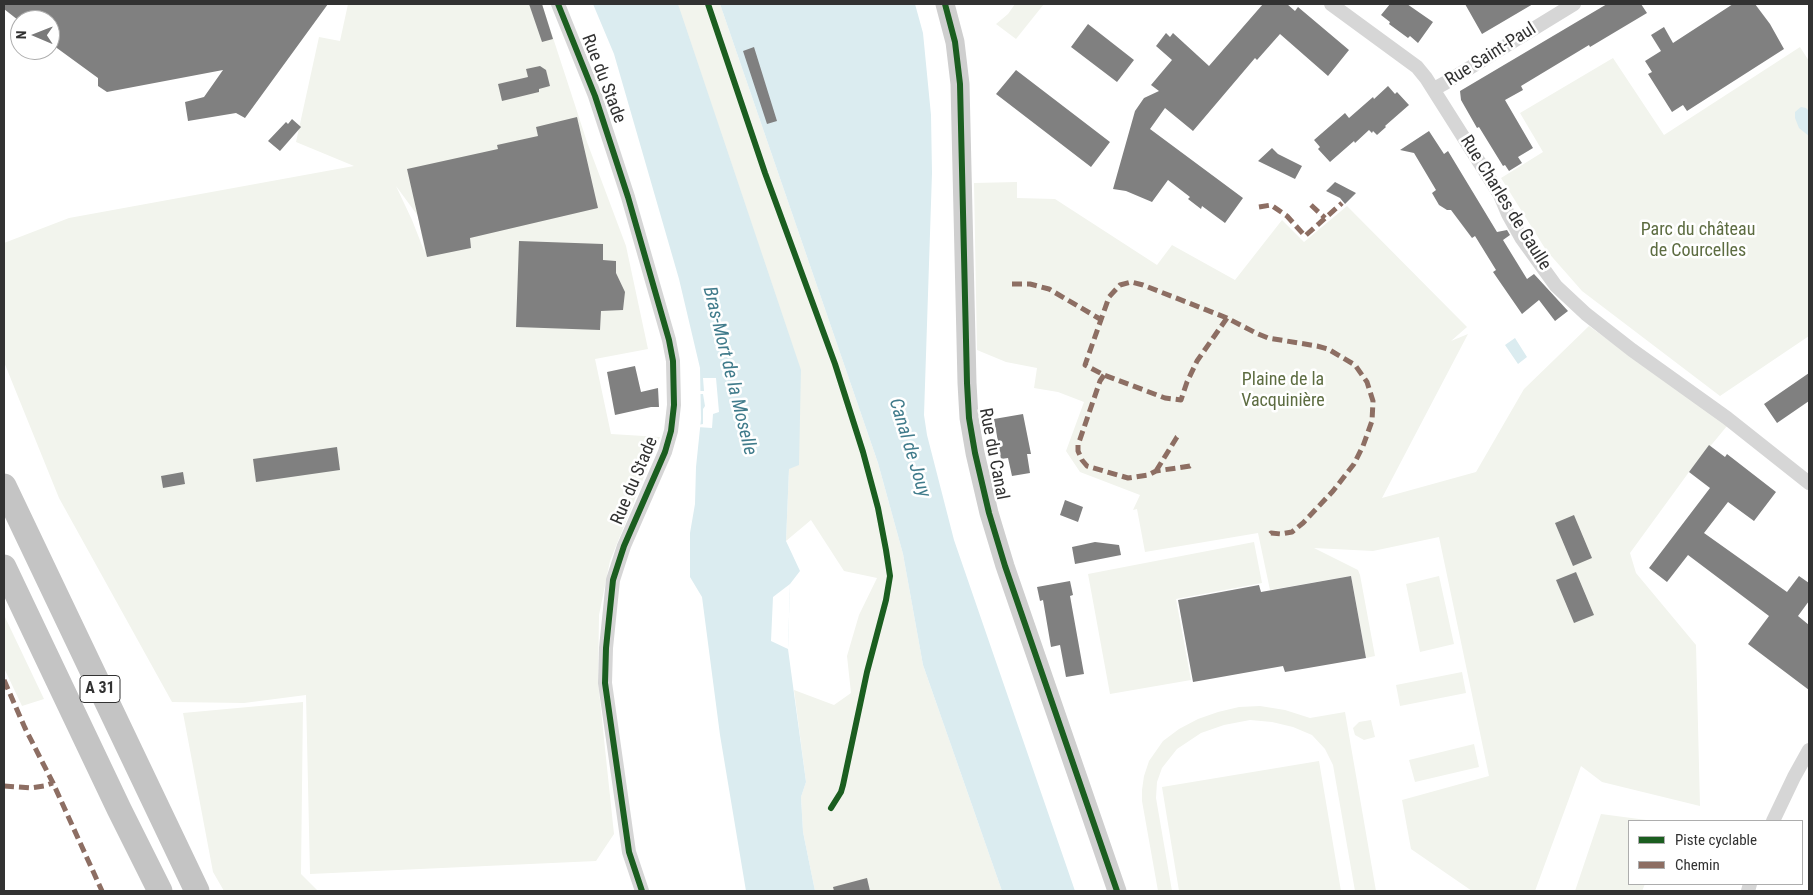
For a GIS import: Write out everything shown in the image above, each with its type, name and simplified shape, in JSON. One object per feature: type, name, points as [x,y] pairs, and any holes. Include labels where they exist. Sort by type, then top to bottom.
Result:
[{"type":"highway","name":"A 31","points":[[4,486],[197,891]]},
{"type":"highway","name":"A 31","points":[[4,566],[118,809],[160,891]]},
{"type":"street","name":"Rue du Stade","points":[[558,4],[595,96],[628,197],[669,340],[673,361],[674,405],[671,431],[665,452],[624,546],[613,580],[606,648],[605,683],[629,852],[642,891]]},
{"type":"street","name":"Rue du Canal","points":[[945,4],[955,42],[960,84],[967,383],[969,418],[975,453],[989,514],[1003,558],[1117,891]]},
{"type":"street","name":"Rue Charles de Gaulle","points":[[1332,4],[1417,67],[1434,89],[1500,195],[1522,240],[1556,286],[1586,314],[1632,350],[1727,418],[1809,483]]},
{"type":"street","name":"Rue Saint-Paul","points":[[1434,89],[1446,84],[1574,4]]},
{"type":"street","points":[[1773,820],[1809,750]]},
{"type":"green space","points":[[348,4],[542,4],[587,142],[626,246],[648,349],[595,359],[611,434],[660,437],[610,561],[599,615],[598,682],[614,834],[596,861],[310,874],[306,695],[244,703],[172,702],[59,498],[4,362],[4,243],[69,218],[354,166],[296,142],[319,37],[340,41]],"holes":[[[396,186],[418,216],[425,253]]]},
{"type":"green space","points":[[678,4],[720,4],[878,463],[903,554],[923,665],[1002,891],[815,891],[803,832],[801,797],[806,782],[794,690],[834,705],[851,693],[847,656],[859,615],[877,578],[844,571],[811,520],[786,541],[789,469]]},
{"type":"green space","points":[[1015,4],[1044,4],[1016,39],[996,24],[1008,14]]},
{"type":"green space","name":"Parc du château de Courcelles","points":[[1800,47],[1809,61],[1809,336],[1720,396],[1582,291],[1546,250],[1501,178],[1543,152],[1520,113],[1613,58],[1664,135]]},
{"type":"green space","name":"Plaine de la Vacquinière","points":[[1017,182],[1017,198],[1055,199],[1157,265],[1172,245],[1235,280],[1282,220],[1304,242],[1347,206],[1467,327],[1451,341],[1468,334],[1382,498],[1476,472],[1524,389],[1589,326],[1727,426],[1689,472],[1630,553],[1636,573],[1696,645],[1700,806],[1602,782],[1581,766],[1535,891],[1472,891],[1411,849],[1402,800],[1489,776],[1439,537],[1373,551],[1314,548],[1358,570],[1375,656],[1366,658],[1351,576],[1270,590],[1258,533],[1145,552],[1137,509],[1133,510],[1140,495],[1080,472],[1066,451],[1084,402],[1058,392],[1034,388],[1037,368],[1006,362],[977,350],[974,183]]},
{"type":"green space","points":[[1254,542],[1262,583],[1176,599],[1191,680],[1110,694],[1088,574]]},
{"type":"green space","points":[[1439,576],[1454,644],[1420,652],[1406,584]]},
{"type":"green space","points":[[4,615],[44,699],[22,706],[4,668]]},
{"type":"green space","points":[[1462,672],[1466,693],[1400,706],[1396,685]]},
{"type":"green space","points":[[303,702],[301,874],[318,891],[224,891],[213,872],[183,713]]},
{"type":"green space","points":[[1260,706],[1285,710],[1310,718],[1345,712],[1376,891],[1355,891],[1333,765],[1325,749],[1312,735],[1293,727],[1272,722],[1250,720],[1224,725],[1201,733],[1177,749],[1162,768],[1157,782],[1156,798],[1172,891],[1158,891],[1142,801],[1144,776],[1149,761],[1163,741],[1179,729],[1198,719],[1239,707]]},
{"type":"green space","points":[[1371,720],[1375,737],[1364,740],[1355,735],[1353,728],[1359,722]]},
{"type":"green space","points":[[1474,744],[1479,767],[1415,782],[1409,760]]},
{"type":"green space","points":[[1319,761],[1341,891],[1179,891],[1162,787]]},
{"type":"green space","points":[[1601,814],[1646,820],[1628,820],[1628,885],[1645,885],[1642,891],[1575,891]]},
{"type":"water","name":"Bras-Mort de la Moselle","points":[[593,4],[678,4],[801,370],[799,465],[789,469],[786,541],[800,571],[790,584],[788,649],[806,782],[801,797],[803,832],[815,891],[746,891],[720,735],[702,597],[690,577],[690,533],[695,504],[696,467],[701,419],[700,368],[679,279],[614,54]]},
{"type":"water","name":"Canal de Jouy","points":[[720,4],[915,4],[923,33],[931,115],[932,173],[924,415],[927,435],[954,540],[1075,891],[1002,891],[923,665],[903,554],[878,463]]},
{"type":"water","points":[[1801,107],[1809,111],[1809,136],[1799,128],[1795,118],[1795,112]]},
{"type":"water","points":[[1515,338],[1527,357],[1518,364],[1505,345]]},
{"type":"pier","points":[[703,378],[716,378],[719,412],[713,414],[712,428],[697,427],[703,424],[703,409],[705,406],[703,394],[698,394],[698,391],[704,391]]},
{"type":"pier","points":[[790,584],[788,649],[771,641],[773,597]]},
{"type":"building","points":[[4,4],[328,4],[245,118],[236,113],[188,121],[185,102],[204,97],[223,70],[107,92],[98,86],[98,78],[60,50],[60,10],[10,10],[10,14],[4,9]]},
{"type":"building","points":[[529,4],[542,4],[553,39],[542,42]]},
{"type":"building","points":[[1263,4],[1287,4],[1295,11],[1298,7],[1349,50],[1328,76],[1280,34],[1257,60],[1255,58],[1193,131],[1165,108],[1150,129],[1243,198],[1225,223],[1202,206],[1201,209],[1188,199],[1190,197],[1168,180],[1152,202],[1126,191],[1113,189],[1135,111],[1144,98],[1159,91],[1151,85],[1172,60],[1156,46],[1166,33],[1170,37],[1173,33],[1209,66]]},
{"type":"building","points":[[1390,4],[1407,4],[1433,22],[1418,43],[1389,24],[1390,22],[1381,15]]},
{"type":"building","points":[[1465,4],[1533,4],[1482,34]]},
{"type":"building","points":[[1607,4],[1641,4],[1647,13],[1521,86],[1523,90],[1505,100],[1533,148],[1518,157],[1522,163],[1509,171],[1505,165],[1503,166],[1479,127],[1477,128],[1461,100],[1460,91]]},
{"type":"building","points":[[1733,4],[1755,4],[1770,24],[1784,49],[1687,111],[1683,105],[1672,112],[1648,74],[1652,72],[1645,61],[1661,51],[1651,35],[1664,27],[1673,43]]},
{"type":"building","points":[[1088,24],[1134,60],[1117,82],[1071,47]]},
{"type":"building","points":[[754,47],[777,121],[767,124],[743,51]]},
{"type":"building","points":[[540,66],[546,70],[550,86],[539,89],[539,92],[502,101],[498,84],[528,77],[526,69]]},
{"type":"building","points":[[1016,70],[1110,142],[1091,167],[996,94]]},
{"type":"building","points":[[1388,86],[1395,94],[1397,92],[1409,105],[1377,135],[1369,130],[1330,162],[1318,149],[1320,147],[1314,140],[1345,113],[1349,118]]},
{"type":"building","points":[[577,117],[598,208],[470,238],[471,248],[427,257],[407,169],[498,149],[497,145],[538,136],[536,127]]},
{"type":"building","points":[[292,119],[301,127],[280,151],[268,141],[286,122],[288,124]]},
{"type":"building","points":[[1429,131],[1444,154],[1448,151],[1497,232],[1507,230],[1510,235],[1503,240],[1527,279],[1534,274],[1568,311],[1555,321],[1539,300],[1522,314],[1493,272],[1496,270],[1475,236],[1472,238],[1451,210],[1447,210],[1439,205],[1432,193],[1436,190],[1414,153],[1400,150]]},
{"type":"building","points":[[1272,148],[1278,154],[1302,166],[1295,179],[1258,161]]},
{"type":"building","points":[[1335,182],[1356,193],[1345,204],[1340,198],[1326,191]]},
{"type":"building","points":[[519,241],[603,244],[603,260],[616,261],[616,273],[625,292],[623,310],[601,311],[600,330],[516,327]]},
{"type":"building","points":[[635,366],[641,392],[658,388],[659,407],[615,415],[607,372]]},
{"type":"building","points":[[1809,373],[1809,401],[1777,423],[1764,404]]},
{"type":"building","points":[[1023,414],[1031,454],[1027,454],[1030,473],[1012,476],[1008,458],[1001,459],[994,419]]},
{"type":"building","points":[[1709,445],[1725,457],[1727,454],[1776,492],[1754,521],[1728,502],[1704,533],[1787,592],[1799,576],[1809,583],[1809,601],[1798,616],[1809,625],[1809,690],[1748,644],[1769,616],[1688,555],[1667,582],[1649,568],[1710,488],[1689,472]]},
{"type":"building","points":[[337,447],[340,470],[256,482],[253,459]]},
{"type":"building","points":[[183,472],[185,484],[163,488],[161,476]]},
{"type":"building","points":[[1065,500],[1083,507],[1078,522],[1060,515]]},
{"type":"building","points":[[1574,515],[1592,558],[1573,566],[1555,523]]},
{"type":"building","points":[[1095,542],[1119,545],[1121,555],[1075,564],[1072,547]]},
{"type":"building","points":[[1576,572],[1594,615],[1574,623],[1556,580]]},
{"type":"building","points":[[1351,576],[1366,658],[1285,672],[1283,666],[1193,682],[1178,600],[1259,585],[1261,592]]},
{"type":"building","points":[[1070,581],[1073,595],[1070,596],[1084,674],[1066,677],[1060,645],[1051,647],[1043,600],[1040,601],[1037,587]]},
{"type":"building","points":[[867,878],[870,891],[834,891],[833,887]]},
{"type":"marked path","points":[[1259,207],[1271,205],[1287,216],[1305,236],[1342,203]]},
{"type":"marked path","points":[[1311,205],[1325,218]]},
{"type":"marked path","points":[[1227,318],[1197,361],[1181,400],[1165,398],[1104,375],[1085,365],[1109,297],[1120,285],[1131,282],[1227,318],[1268,338],[1328,349],[1355,365],[1367,382],[1373,401],[1372,421],[1354,464],[1333,491],[1303,523],[1292,532],[1271,533],[1269,535]]},
{"type":"marked path","points":[[1012,284],[1030,284],[1049,289],[1100,319]]},
{"type":"marked path","points":[[1104,375],[1100,381],[1078,445],[1078,451],[1087,466],[1128,478],[1193,464]]},
{"type":"marked path","points":[[1156,471],[1177,437],[1181,434]]},
{"type":"marked path","points":[[4,680],[102,891]]},
{"type":"marked path","points":[[4,786],[31,788],[53,783]]},
{"type":"cycle path","points":[[558,4],[595,96],[628,197],[669,340],[673,361],[674,405],[671,431],[665,452],[624,546],[613,580],[606,648],[605,683],[629,852],[642,891]]},
{"type":"cycle path","points":[[708,4],[765,173],[835,364],[863,452],[878,508],[890,576],[843,785],[831,808]]},
{"type":"cycle path","points":[[945,4],[955,42],[960,84],[967,383],[969,418],[975,453],[989,513],[1005,566],[1117,891]]}]
